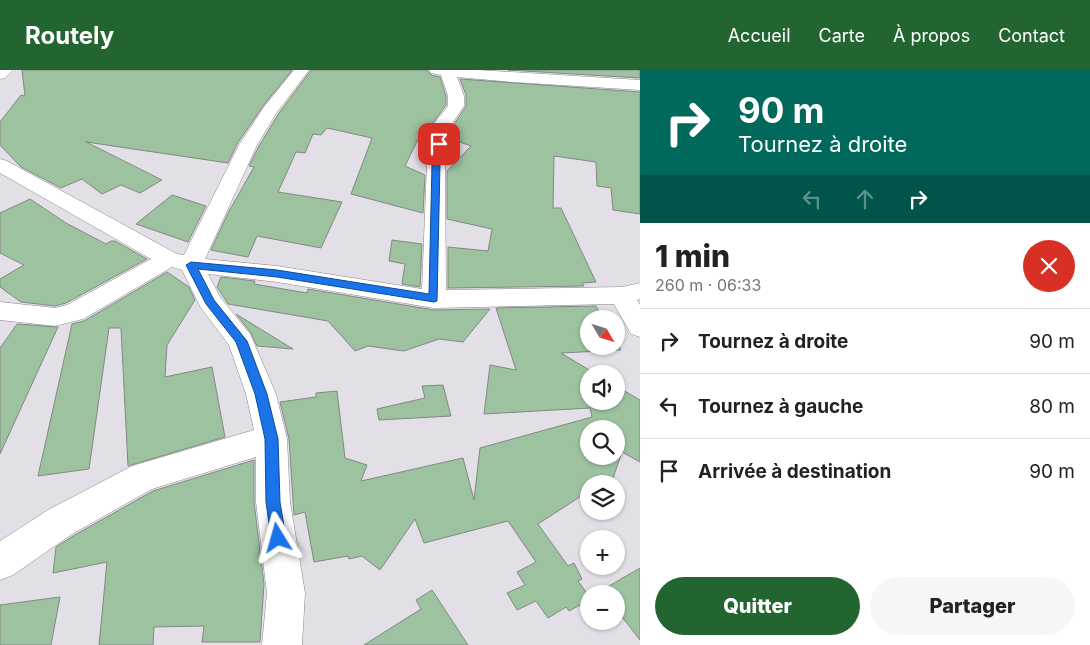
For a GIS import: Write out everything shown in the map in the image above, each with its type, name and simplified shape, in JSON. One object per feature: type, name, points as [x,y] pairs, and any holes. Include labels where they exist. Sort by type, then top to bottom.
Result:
[{"type":"street","points":[[0,75],[6,70]]},
{"type":"street","points":[[0,311],[55,317],[74,313],[180,262],[203,236],[248,144],[270,110],[302,70]]},
{"type":"street","points":[[434,299],[436,164],[442,125],[456,106],[456,96],[440,71]]},
{"type":"street","points":[[440,71],[640,85]]},
{"type":"street","points":[[0,165],[180,262],[277,274],[434,299],[631,293],[640,327]]},
{"type":"street","points":[[180,262],[241,341],[261,394],[271,439],[273,502],[286,593],[282,645]]},
{"type":"street","points":[[0,562],[60,522],[144,477],[271,439]]},
{"type":"building","points":[[22,70],[292,70],[263,106],[237,144],[228,163],[86,142],[162,180],[140,193],[121,185],[102,194],[82,179],[61,188],[21,167],[0,145],[0,122],[21,95],[25,96]]},
{"type":"building","points":[[311,70],[427,70],[431,75],[440,77],[446,96],[446,105],[432,124],[430,131],[423,129],[405,166],[425,175],[423,213],[351,194],[372,138],[327,128],[321,135],[313,134],[305,153],[296,152],[278,192],[342,202],[321,248],[257,236],[248,257],[211,250],[228,213],[254,167],[249,166],[259,146],[279,113]]},
{"type":"building","points":[[508,70],[640,70],[640,78]]},
{"type":"building","points":[[460,79],[640,92],[640,214],[613,210],[611,188],[597,186],[596,162],[554,156],[553,208],[561,208],[596,282],[582,283],[584,286],[448,288],[448,247],[488,251],[492,229],[447,219],[447,171],[471,146],[451,139],[453,126],[466,106],[466,95]]},
{"type":"building","points":[[172,195],[206,206],[188,242],[136,224]]},
{"type":"building","points":[[30,199],[66,223],[106,244],[115,241],[147,259],[66,303],[55,306],[21,302],[0,287],[0,279],[24,265],[0,253],[0,213]]},
{"type":"building","points":[[392,240],[422,244],[420,287],[402,284],[405,264],[389,261]]},
{"type":"building","points":[[167,272],[189,287],[195,300],[167,345],[165,377],[212,367],[225,437],[128,466],[121,328],[109,328],[89,469],[38,476],[72,324],[84,321]]},
{"type":"building","points":[[221,277],[255,281],[254,284],[307,293],[308,289],[434,310],[490,309],[463,342],[439,339],[404,351],[368,346],[355,351],[328,321],[228,304],[217,287]]},
{"type":"building","points":[[596,306],[598,310],[580,310],[580,352],[561,353],[581,365],[580,409],[484,414],[490,365],[516,370],[496,308]]},
{"type":"building","points":[[236,314],[293,349],[257,346],[251,333]]},
{"type":"building","points":[[17,324],[58,327],[0,454],[0,348]]},
{"type":"building","points":[[443,385],[451,416],[379,420],[377,409],[425,398],[422,386]]},
{"type":"building","points":[[337,391],[345,458],[367,465],[361,481],[463,458],[474,500],[480,448],[580,420],[580,465],[618,465],[614,475],[580,475],[580,497],[538,524],[568,566],[574,563],[582,579],[578,581],[581,585],[580,605],[569,611],[566,607],[548,618],[536,601],[517,610],[507,593],[525,585],[517,572],[536,562],[508,521],[424,543],[415,519],[380,570],[362,556],[349,559],[348,556],[314,562],[305,512],[294,515],[289,439],[280,402],[316,397],[316,393]]},
{"type":"building","points":[[625,391],[640,400],[640,462],[625,454],[625,420],[581,420],[592,417],[590,410],[625,410]]},
{"type":"building","points":[[254,460],[254,502],[264,584],[260,642],[202,642],[204,626],[154,627],[153,645],[99,645],[107,562],[53,573],[56,547],[153,491]]},
{"type":"building","points":[[640,568],[640,640],[625,621],[625,585],[611,585]]},
{"type":"building","points":[[432,590],[468,645],[364,645],[421,609],[416,600]]},
{"type":"building","points":[[60,597],[51,645],[0,645],[0,605]]},
{"type":"route","points":[[278,538],[273,502],[271,439],[261,394],[241,341],[210,302],[191,265],[277,274],[434,299],[436,164],[439,144]]}]
